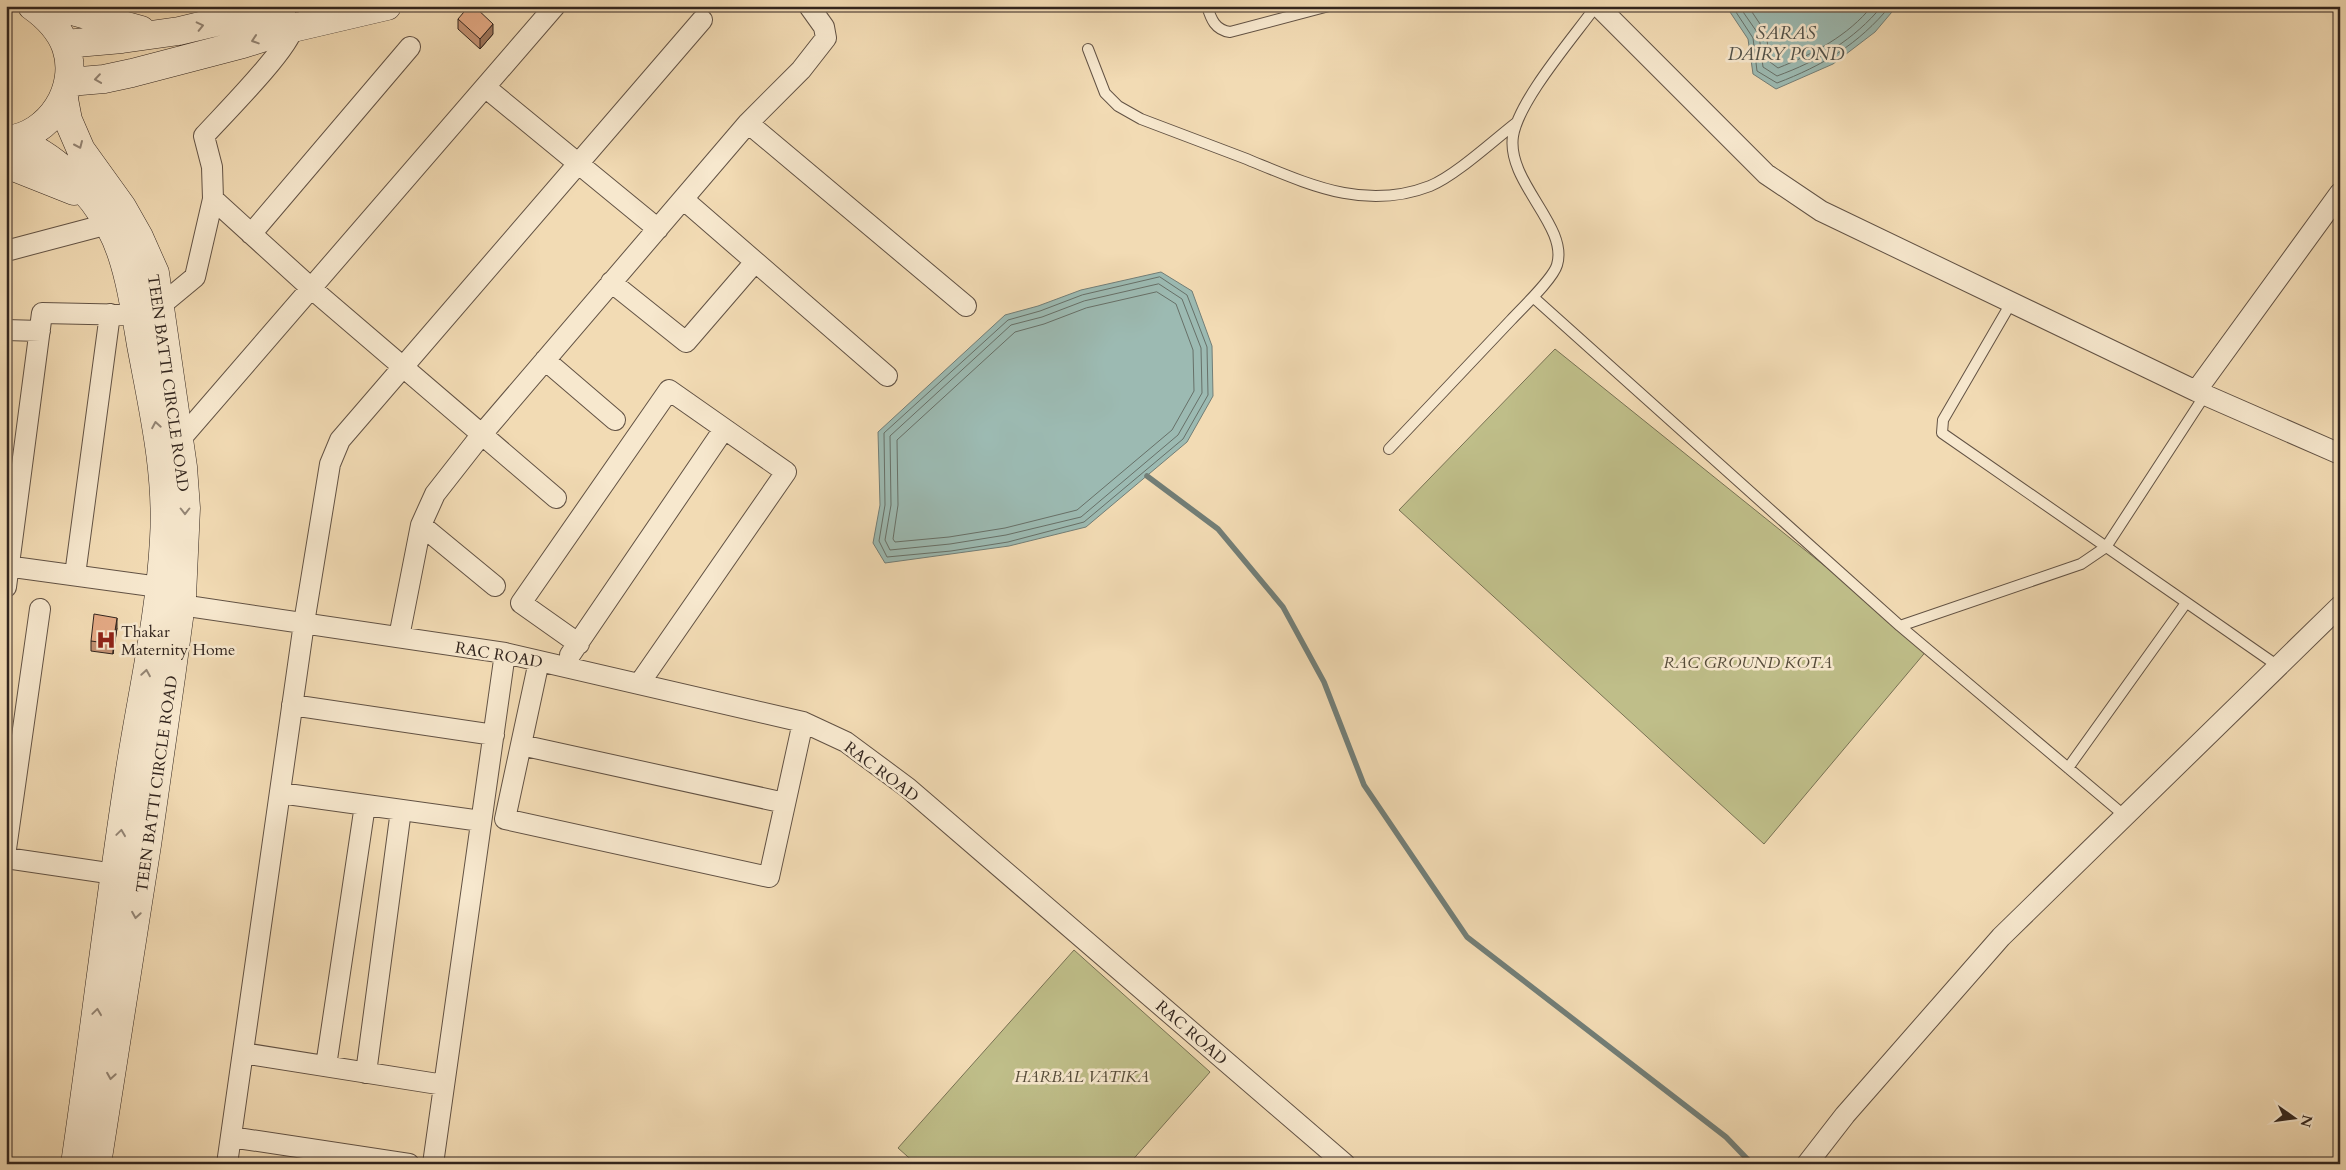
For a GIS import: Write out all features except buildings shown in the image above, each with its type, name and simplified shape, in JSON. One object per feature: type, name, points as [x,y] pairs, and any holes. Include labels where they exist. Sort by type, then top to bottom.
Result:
[{"type":"street","points":[[32,6],[48,18],[65,44],[387,6]]},
{"type":"street","points":[[54,6],[95,19],[158,34]]},
{"type":"street","points":[[74,1164],[159,587],[170,451],[555,6]]},
{"type":"street","points":[[398,637],[421,525],[435,494],[482,434],[748,123],[801,70],[826,38],[824,28],[809,6]]},
{"type":"street","points":[[1597,6],[1766,174],[1822,211],[2201,393],[2340,454]]},
{"type":"street","points":[[9,148],[34,132],[51,118],[66,91],[104,79],[242,44],[288,17]]},
{"type":"street","points":[[6,587],[42,313],[135,312],[195,277],[213,199],[212,167],[204,136],[292,34],[288,17]]},
{"type":"street","points":[[227,1164],[304,623],[330,464],[340,440],[702,20]]},
{"type":"street","name":"TEEN BATTI CIRCLE ROAD","points":[[65,44],[69,56],[66,91],[68,120],[81,150],[122,207],[139,237],[155,273],[135,312],[186,508],[181,605],[142,878],[97,1164]]},
{"type":"street","points":[[252,234],[410,47]]},
{"type":"street","points":[[485,87],[658,229]]},
{"type":"street","points":[[748,123],[966,306]]},
{"type":"street","points":[[9,148],[31,146],[72,177],[92,198],[112,231],[130,286],[135,312],[75,576]]},
{"type":"street","points":[[2201,393],[2340,193]]},
{"type":"street","points":[[213,199],[312,289],[556,498]]},
{"type":"street","points":[[683,199],[887,376]]},
{"type":"street","points":[[6,251],[108,224]]},
{"type":"street","points":[[612,282],[686,342],[755,262]]},
{"type":"street","points":[[6,330],[40,331]]},
{"type":"street","points":[[545,360],[615,420]]},
{"type":"street","points":[[579,644],[522,604],[669,390],[786,472],[639,684]]},
{"type":"street","points":[[561,666],[579,644],[724,429]]},
{"type":"street","points":[[421,525],[495,586]]},
{"type":"street","points":[[8,566],[159,587]]},
{"type":"street","name":"RAC ROAD","points":[[181,605],[505,653],[803,722],[846,742],[908,788],[1345,1164]]},
{"type":"street","points":[[1807,1164],[1831,1133],[2001,937],[2340,606]]},
{"type":"street","points":[[6,849],[40,609]]},
{"type":"street","points":[[433,1164],[505,653]]},
{"type":"street","points":[[539,661],[505,819],[769,876],[803,722]]},
{"type":"street","points":[[292,705],[494,735]]},
{"type":"street","points":[[521,745],[785,803]]},
{"type":"street","points":[[280,793],[481,821]]},
{"type":"street","points":[[326,1066],[365,805]]},
{"type":"street","points":[[366,1073],[402,810]]},
{"type":"street","points":[[6,858],[142,878]]},
{"type":"street","points":[[243,1053],[444,1086]]},
{"type":"street","points":[[231,1137],[409,1164]]},
{"type":"lane","points":[[1207,6],[1217,27],[1230,32],[1329,6]]},
{"type":"lane","points":[[1389,449],[1533,297],[1556,268],[1558,246],[1552,231],[1523,181],[1514,157],[1512,138],[1523,106],[1597,6]]},
{"type":"lane","points":[[1088,49],[1105,93],[1118,106],[1141,119],[1324,190],[1357,196],[1399,195],[1431,186],[1454,172],[1516,123]]},
{"type":"lane","points":[[1533,297],[1900,626],[2125,816]]},
{"type":"lane","points":[[2011,303],[1943,420],[1942,433],[2278,666]]},
{"type":"lane","points":[[1900,626],[2081,564],[2106,547],[2201,393]]},
{"type":"lane","points":[[2068,768],[2186,603]]},
{"type":"green space","name":"RAC GROUND KOTA","points":[[1555,349],[1928,649],[1764,844],[1399,510]]},
{"type":"green space","name":"HARBAL VATIKA","points":[[1074,950],[1210,1072],[1129,1164],[916,1164],[898,1148]]},
{"type":"water","name":"SARAS DAIRY POND","points":[[1726,6],[1897,6],[1875,32],[1833,64],[1776,89],[1753,74],[1748,39]]},
{"type":"water","points":[[1161,272],[1192,291],[1212,346],[1213,396],[1187,442],[1086,527],[1009,546],[885,563],[873,543],[880,505],[878,432],[1005,315],[1038,306],[1081,290]]},
{"type":"waterway","points":[[1147,476],[1218,529],[1283,607],[1324,682],[1364,785],[1467,937],[1726,1137],[1752,1164]]},
{"type":"place","name":"Thakar Maternity Home","points":[[106,640]]}]
